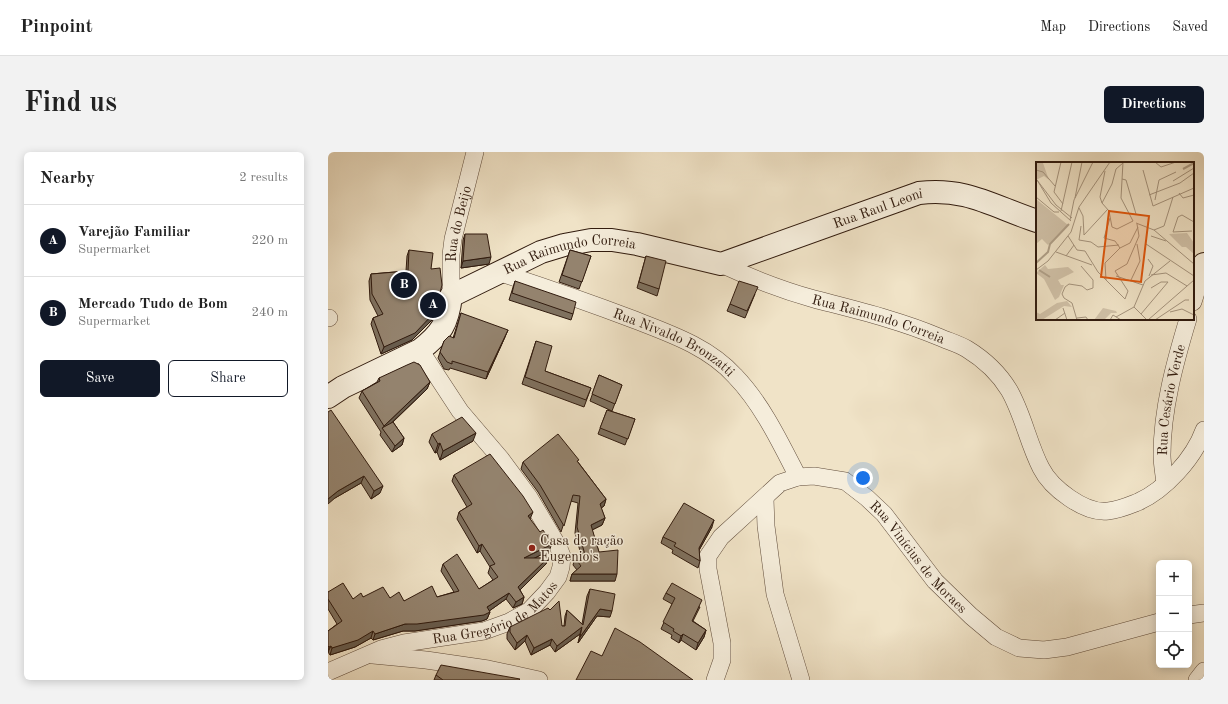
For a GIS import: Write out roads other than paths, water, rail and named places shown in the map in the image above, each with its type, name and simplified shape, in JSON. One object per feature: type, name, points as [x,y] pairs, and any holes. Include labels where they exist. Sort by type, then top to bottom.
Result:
[{"type":"street","name":"Rua do Beijo","points":[[451,296],[451,254],[453,239],[475,152]]},
{"type":"street","name":"Rua Raul Leoni","points":[[721,264],[919,193],[937,191],[972,196],[1036,221]]},
{"type":"street","name":"Rua Raimundo Correia","points":[[451,296],[541,252],[564,245],[591,240],[612,240],[637,244],[721,264],[778,288],[910,326],[966,348],[982,358],[991,366],[1010,391],[1041,469],[1059,490],[1079,504],[1107,512],[1124,508],[1143,499],[1165,483],[1189,458],[1200,441],[1204,430]]},
{"type":"street","points":[[1194,297],[1199,271]]},
{"type":"street","name":"Rua Nivaldo Bronzatti","points":[[498,272],[596,305],[681,338],[712,356],[735,376],[753,398],[780,442],[798,477]]},
{"type":"street","points":[[328,397],[343,387],[420,350],[441,331],[449,311],[451,296]]},
{"type":"street","name":"Rua Cesário Verde","points":[[1165,483],[1162,456],[1164,423],[1176,361],[1188,320]]},
{"type":"street","name":"Rua Gregório de Matos","points":[[328,672],[367,654],[404,643],[484,631],[509,622],[529,610],[547,592],[558,577],[561,567],[562,556],[558,546],[529,497],[501,459],[460,411],[420,350]]},
{"type":"street","name":"Rua Vinícius de Moraes","points":[[715,680],[722,660],[722,643],[708,569],[708,556],[721,537],[765,499],[780,483],[798,477],[814,476],[845,481],[867,498],[884,514],[935,581],[971,616],[996,637],[1019,648],[1044,650],[1067,647],[1156,623]]},
{"type":"street","points":[[765,499],[766,526],[775,594],[801,680]]},
{"type":"street","points":[[1192,615],[1204,613]]},
{"type":"street","points":[[367,654],[426,660],[488,669],[539,680]]},
{"type":"street","points":[[1197,680],[1204,671]]},
{"type":"place","name":"Mercado Tudo de Bom","points":[[404,285]]},
{"type":"place","name":"Varejão Familiar","points":[[433,305]]},
{"type":"place","name":"Casa de ração Eugenio's","points":[[532,548]]}]
